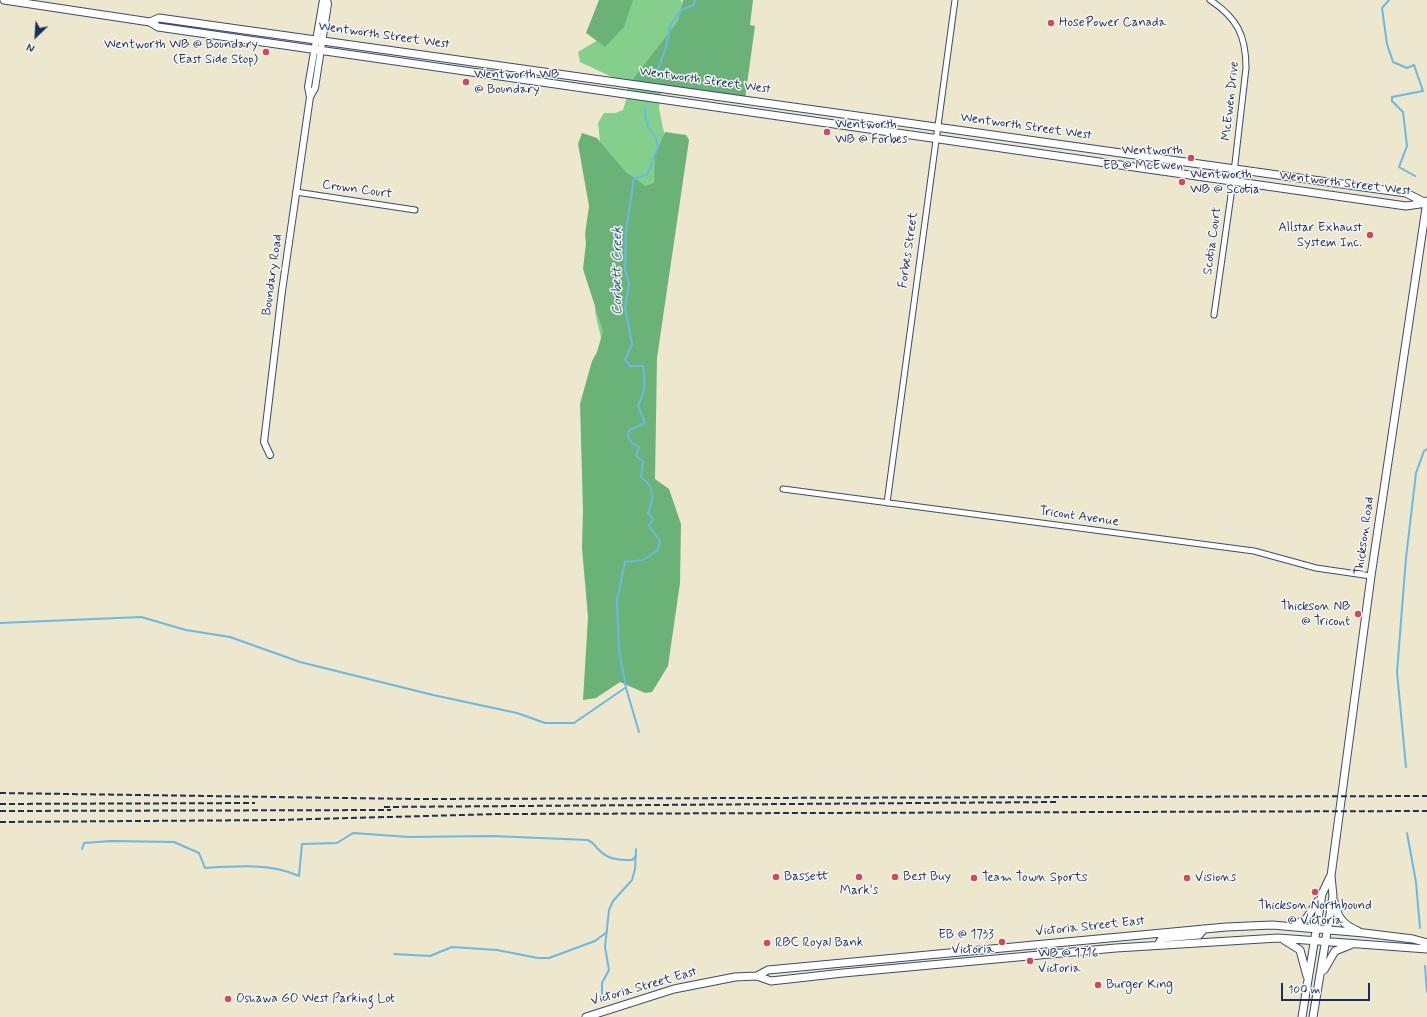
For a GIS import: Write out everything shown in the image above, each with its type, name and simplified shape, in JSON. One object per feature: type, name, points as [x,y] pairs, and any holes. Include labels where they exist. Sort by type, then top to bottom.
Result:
[{"type":"main road","name":"Wentworth Street West","points":[[4,0],[150,22],[158,28],[1406,206],[1427,202]]},
{"type":"main road","name":"Wentworth Street West","points":[[150,22],[159,18],[937,126],[1406,193],[1427,202]]},
{"type":"main road","name":"Thickson Road","points":[[1302,1017],[1322,894],[1330,876],[1371,576],[1427,202]]},
{"type":"main road","name":"Thickson Road","points":[[1313,1017],[1333,896],[1330,876]]},
{"type":"main road","points":[[1287,927],[1306,919],[1313,912],[1322,894]]},
{"type":"main road","points":[[1333,896],[1340,920],[1347,926],[1364,933]]},
{"type":"main road","name":"Victoria Street East","points":[[757,976],[768,970],[1204,929],[1272,925],[1364,933],[1413,939],[1427,943]]},
{"type":"main road","points":[[1158,945],[1162,938],[1199,935],[1204,929]]},
{"type":"main road","points":[[1278,938],[1294,945],[1300,950],[1307,980]]},
{"type":"main road","name":"Victoria Street East","points":[[586,1017],[674,989],[735,977],[757,976],[771,981],[843,973],[1158,945],[1278,938],[1427,949]]},
{"type":"main road","points":[[1320,979],[1335,951],[1343,947],[1357,944]]},
{"type":"street","name":"Boundary Road","points":[[318,50],[316,39],[322,0]]},
{"type":"street","name":"Boundary Road","points":[[270,455],[264,442],[296,192],[310,97],[308,87],[318,50],[324,40],[328,4],[327,0]]},
{"type":"street","name":"Forbes Street","points":[[886,503],[955,0]]},
{"type":"street","name":"McEwen Drive","points":[[1210,0],[1225,10],[1233,18],[1243,36],[1246,54],[1246,68],[1234,169]]},
{"type":"street","name":"Scotia Court","points":[[1214,315],[1234,169]]},
{"type":"street","name":"Crown Court","points":[[296,192],[415,210]]},
{"type":"street","name":"Tricont Avenue","points":[[783,489],[1254,551],[1316,568],[1371,576]]},
{"type":"green space","points":[[599,0],[633,0],[624,27],[605,47],[586,33]]},
{"type":"green space","points":[[620,0],[681,0],[682,5],[680,36],[662,81],[659,108],[670,162],[602,342],[595,312],[598,260],[635,180],[628,172],[602,160],[598,123],[604,113],[615,113],[623,110],[628,94],[627,84],[580,62],[578,52],[598,40]]},
{"type":"green space","points":[[683,0],[753,0],[750,25],[755,26],[745,99],[630,83],[678,21]]},
{"type":"green space","points":[[665,132],[686,135],[689,140],[657,358],[655,479],[669,489],[681,524],[680,583],[668,666],[652,692],[645,693],[620,682],[596,698],[583,700],[588,617],[582,548],[583,510],[580,404],[592,361],[597,352],[603,331],[583,269],[586,243],[585,234],[589,206],[578,144],[582,133],[597,138],[623,169],[645,186],[654,183],[655,156]]},
{"type":"waterway","name":"Corbett Creek","points":[[656,75],[666,47],[670,27],[677,15],[683,9],[694,5],[695,0]]},
{"type":"waterway","points":[[1389,0],[1382,8],[1387,44],[1393,62],[1407,68],[1414,65],[1423,91],[1392,97],[1392,101],[1403,112],[1407,146],[1399,167],[1415,176]]},
{"type":"waterway","name":"Corbett Creek","points":[[639,732],[626,688],[619,650],[617,600],[625,562],[643,560],[658,550],[660,541],[649,526],[653,519],[648,513],[652,493],[649,484],[641,477],[643,461],[636,456],[639,447],[632,443],[628,436],[629,430],[645,423],[638,406],[644,386],[643,366],[630,366],[625,360],[632,344],[625,308],[629,283],[625,270],[626,231],[634,178],[647,175],[658,147],[656,138],[648,127],[645,108]]},
{"type":"waterway","points":[[1406,767],[1397,672],[1406,558],[1416,473],[1424,451],[1427,449]]},
{"type":"waterway","points":[[0,623],[141,617],[186,630],[230,637],[300,662],[433,695],[517,713],[545,723],[574,723],[625,688]]},
{"type":"waterway","points":[[82,849],[84,843],[111,841],[174,842],[199,853],[205,868],[241,866],[265,867],[299,876],[302,844],[337,843],[353,833],[409,837],[492,836],[588,840],[610,858],[632,860],[636,856]]},
{"type":"waterway","points":[[1407,833],[1416,882],[1420,928]]},
{"type":"waterway","name":"Corbett Creek","points":[[602,994],[602,983],[609,970],[605,947],[609,910],[613,901],[632,880],[635,869],[636,849]]},
{"type":"waterway","points":[[394,954],[430,956],[452,947],[497,950],[538,958],[549,958],[595,941],[607,932]]},
{"type":"waterway","points":[[1425,966],[1427,992]]},
{"type":"railway","points":[[0,793],[414,799],[1427,796]]},
{"type":"railway","points":[[384,807],[1056,802]]},
{"type":"railway","points":[[0,804],[255,803]]},
{"type":"railway","points":[[0,811],[391,810]]},
{"type":"railway","points":[[0,822],[279,820],[498,814],[1427,811]]},
{"type":"place","name":"HosePower Canada","points":[[1051,23]]},
{"type":"place","name":"Wentworth WB @ Boundary (East Side Stop)","points":[[266,52]]},
{"type":"place","name":"Wentworth WB @ Boundary","points":[[466,82]]},
{"type":"place","name":"Wentworth WB @ Forbes","points":[[827,132]]},
{"type":"place","name":"Wentworth EB @ McEwen","points":[[1191,158]]},
{"type":"place","name":"Wentworth WB @ Scotia","points":[[1182,182]]},
{"type":"place","name":"Allstar Exhaust System Inc.","points":[[1370,235]]},
{"type":"place","name":"Thickson NB @ Tricont","points":[[1358,614]]},
{"type":"place","name":"Bassett","points":[[776,877]]},
{"type":"place","name":"Mark's","points":[[859,877]]},
{"type":"place","name":"Best Buy","points":[[895,877]]},
{"type":"place","name":"Team Town Sports","points":[[974,878]]},
{"type":"place","name":"Visions","points":[[1187,878]]},
{"type":"place","name":"Thickson Northbound @ Victoria","points":[[1315,892]]},
{"type":"place","name":"EB @ 1733 Victoria","points":[[1002,942]]},
{"type":"place","name":"RBC Royal Bank","points":[[767,943]]},
{"type":"place","name":"WB @ 1716 Victoria","points":[[1030,961]]},
{"type":"place","name":"Burger King","points":[[1098,985]]},
{"type":"place","name":"Oshawa GO West Parking Lot","points":[[228,999]]}]
